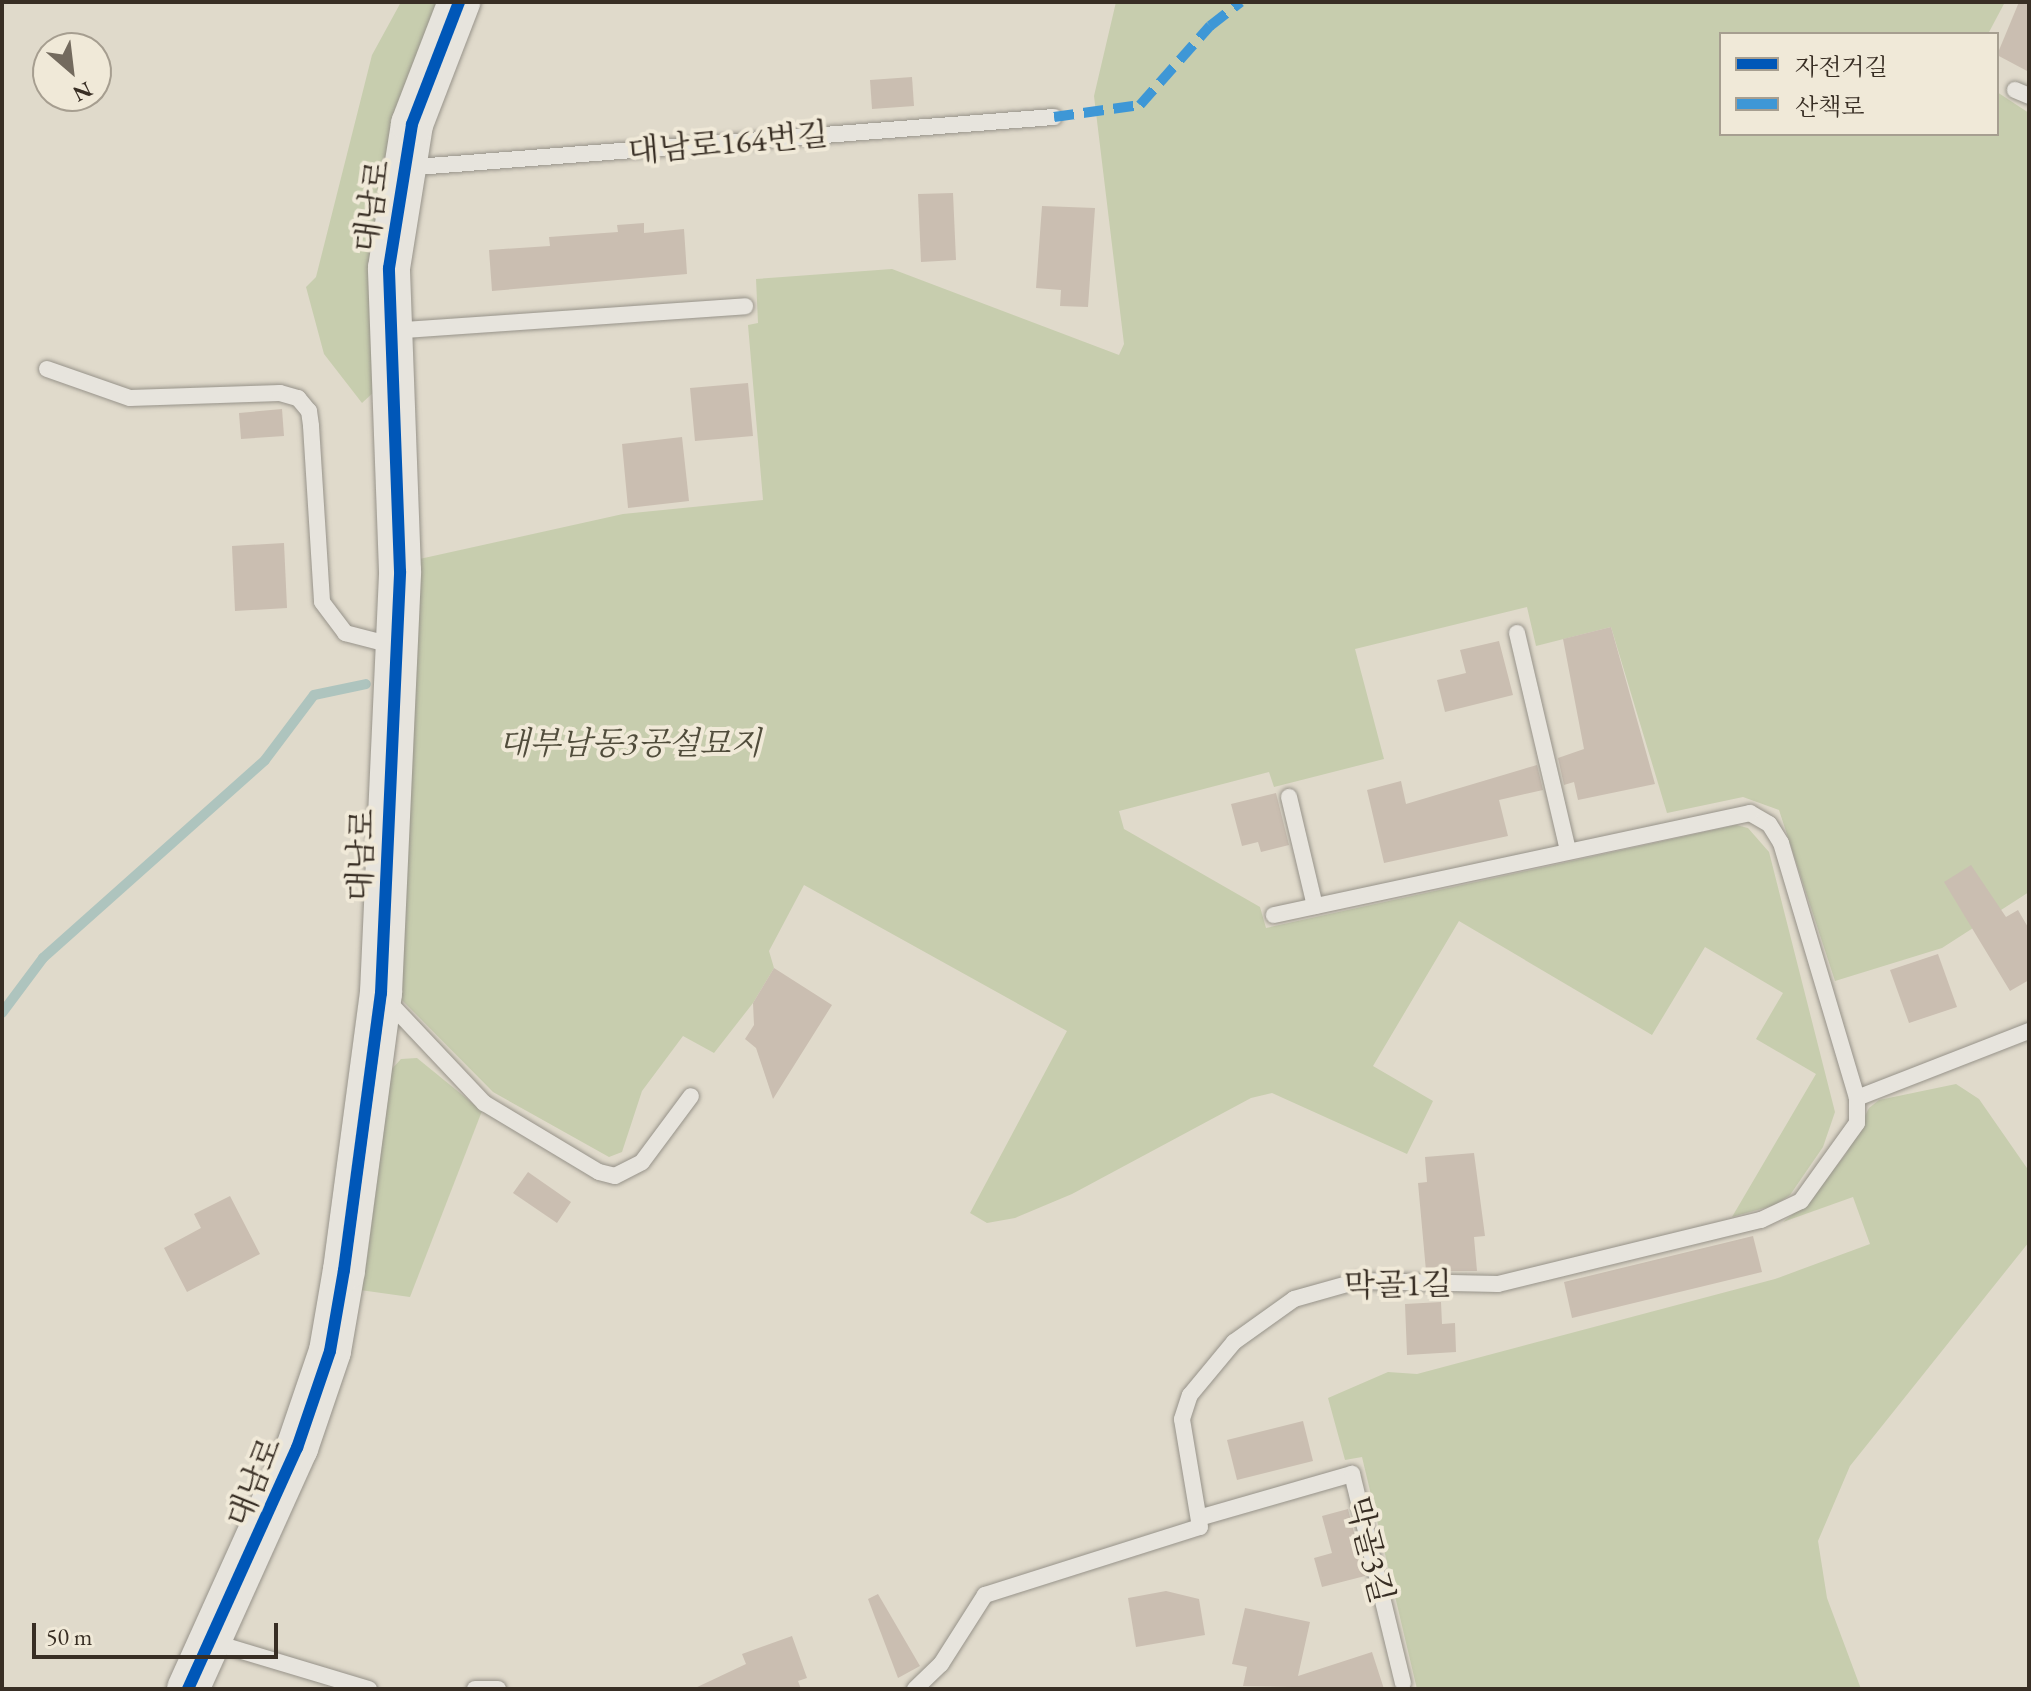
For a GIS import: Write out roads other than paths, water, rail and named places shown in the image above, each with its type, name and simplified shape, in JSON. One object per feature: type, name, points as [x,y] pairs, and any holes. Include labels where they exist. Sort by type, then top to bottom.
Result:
[{"type":"street","name":"대남로","points":[[188,1689],[212,1642],[297,1448],[330,1351],[369,1112],[381,993],[400,506],[389,268],[403,169],[426,84],[459,2]]},
{"type":"lane","name":"대남로164번길","points":[[403,169],[1054,117]]},
{"type":"lane","points":[[390,332],[745,306]]},
{"type":"lane","points":[[47,369],[130,398],[280,393],[298,398],[309,411],[311,426],[322,602],[345,633],[395,646]]},
{"type":"lane","points":[[1517,633],[1568,850]]},
{"type":"lane","points":[[1289,797],[1315,906]]},
{"type":"lane","name":"막골1길","points":[[1202,1517],[1182,1419],[1208,1367],[1262,1318],[1324,1287],[1358,1281],[1498,1284],[1784,1212],[1843,1149],[1857,1123],[1857,1098],[1781,843],[1769,824],[1750,813],[1274,915]]},
{"type":"lane","points":[[381,993],[484,1103],[599,1172],[615,1176],[642,1162],[691,1096]]},
{"type":"lane","points":[[1857,1098],[2029,1031]]},
{"type":"lane","name":"막골3길","points":[[1202,1517],[1352,1474],[1403,1683]]},
{"type":"lane","points":[[915,1689],[941,1664],[985,1595],[1191,1531],[1202,1517]]},
{"type":"lane","points":[[212,1642],[369,1689]]},
{"type":"lane","points":[[475,1689],[498,1689]]},
{"type":"waterway","points":[[2,1013],[43,958],[265,760],[314,695],[366,684]]},
{"type":"park label","name":"대부남동3공설묘지","points":[[630,743]]}]
